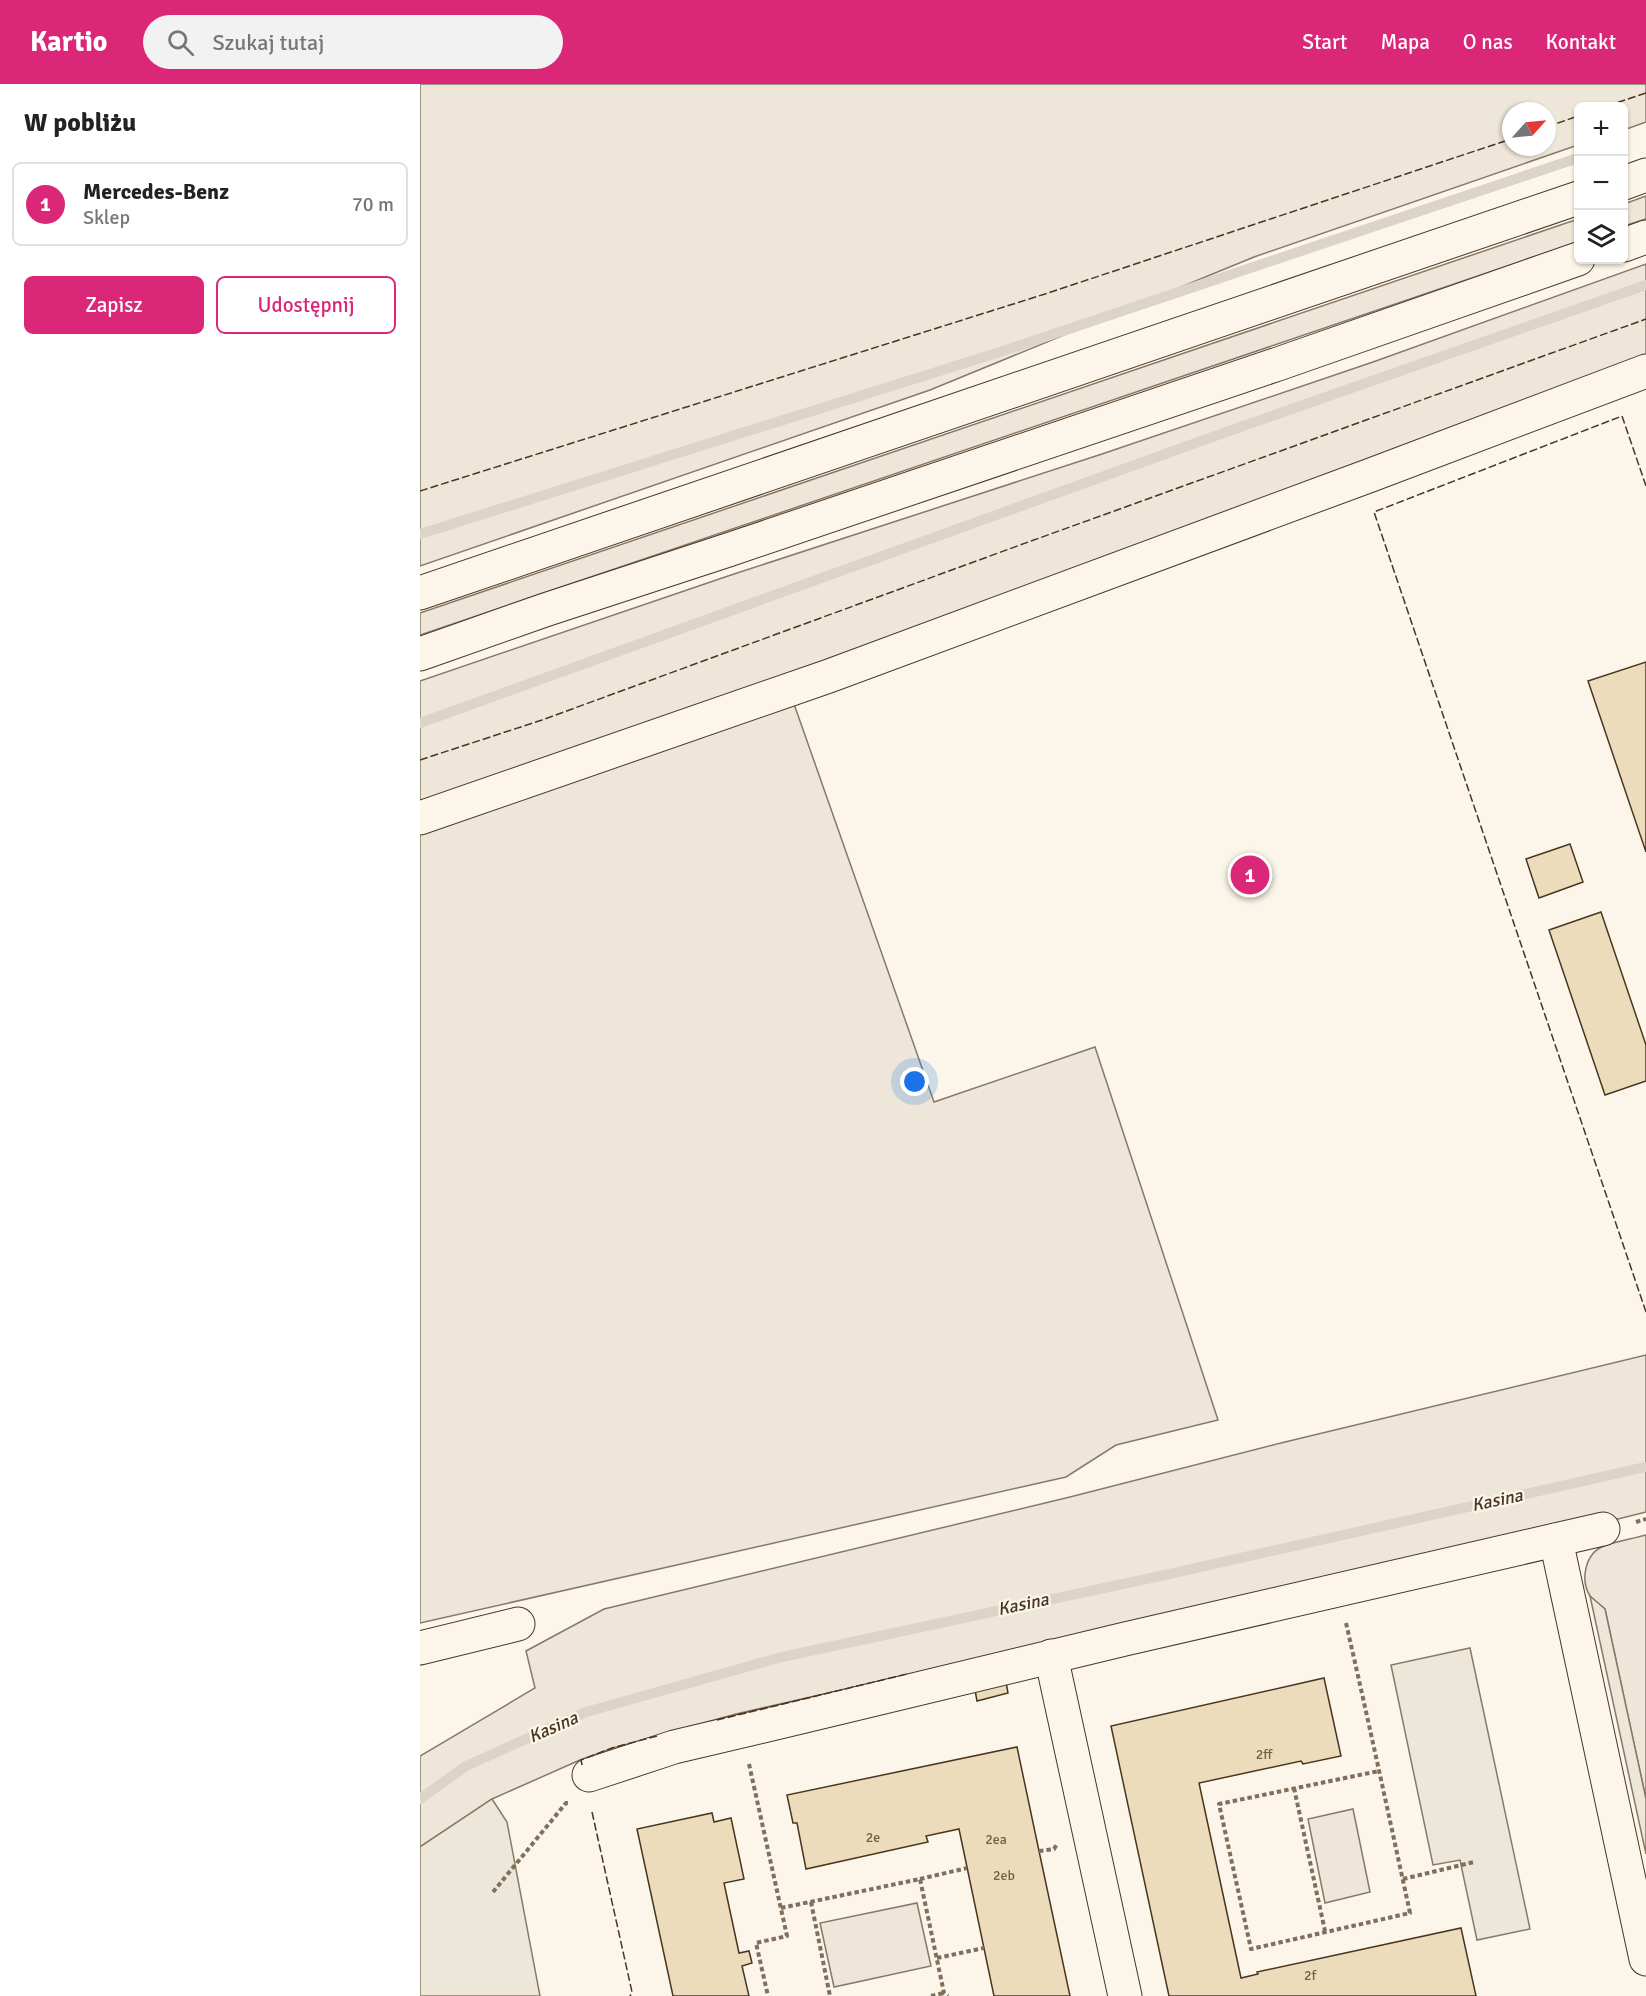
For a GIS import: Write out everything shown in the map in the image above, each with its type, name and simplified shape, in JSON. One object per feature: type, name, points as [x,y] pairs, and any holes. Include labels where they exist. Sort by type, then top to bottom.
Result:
[{"type":"main road","points":[[1628,181],[1646,175]]},
{"type":"main road","points":[[420,592],[1574,199]]},
{"type":"main road","points":[[1628,243],[1646,237]]},
{"type":"main road","points":[[420,654],[1278,364],[1574,260]]},
{"type":"main road","points":[[420,818],[829,676],[1646,371]]},
{"type":"main road","points":[[582,1789],[674,1747],[1052,1656],[1603,1529]]},
{"type":"main road","points":[[1556,1540],[1646,1959]]},
{"type":"main road","points":[[420,1648],[518,1624]]},
{"type":"main road","points":[[1052,1656],[1125,1996]]},
{"type":"path","points":[[1339,1590],[1379,1770],[1410,1912],[1251,1948],[1219,1804],[1379,1770]]},
{"type":"path","points":[[741,1731],[788,1936],[756,1943],[768,1996]]},
{"type":"path","points":[[1294,1788],[1325,1932]]},
{"type":"path","points":[[494,1892],[566,1803],[582,1789]]},
{"type":"path","points":[[1039,1851],[1054,1849]]},
{"type":"path","points":[[1403,1879],[1474,1862]]},
{"type":"path","points":[[781,1908],[967,1868]]},
{"type":"path","points":[[920,1879],[946,1995],[931,1996]]},
{"type":"path","points":[[811,1902],[830,1996]]},
{"type":"path","points":[[937,1958],[984,1948]]},
{"type":"shaded area","points":[[420,84],[1646,84],[1646,122],[1628,129],[1628,102],[1574,102],[1574,146],[1556,153],[1556,102],[1502,102],[1502,156],[1546,156],[1254,257],[930,390],[420,566]]},
{"type":"shaded area","points":[[1646,196],[1646,219],[1628,225],[1628,203]]},
{"type":"shaded area","points":[[1574,220],[1574,243],[420,635],[420,613]]},
{"type":"shaded area","points":[[1646,264],[1646,360],[1384,460],[420,807],[420,681],[731,575],[1102,454],[1373,362]]},
{"type":"shaded area","points":[[794,704],[934,1102],[1095,1047],[1218,1420],[1116,1445],[1066,1477],[420,1623],[420,834]]},
{"type":"shaded area","points":[[1646,1355],[1646,1512],[1602,1523],[1540,1531],[736,1714],[613,1748],[580,1760],[492,1799],[420,1847],[420,1756],[535,1688],[526,1651],[604,1609]]},
{"type":"shaded area","points":[[1646,1535],[1646,1799],[1605,1609],[1590,1596],[1585,1575],[1592,1555],[1604,1546]]},
{"type":"shaded area","points":[[1590,1596],[1605,1609],[1646,1799],[1646,1854]]},
{"type":"shaded area","points":[[1470,1648],[1530,1929],[1477,1940],[1460,1860],[1433,1865],[1391,1665]]},
{"type":"shaded area","points":[[492,1799],[507,1822],[540,1996],[420,1996],[420,1847]]},
{"type":"shaded area","points":[[1353,1809],[1370,1892],[1325,1903],[1308,1819]]},
{"type":"shaded area","points":[[917,1903],[931,1966],[834,1987],[820,1923]]},
{"type":"building","points":[[1646,662],[1646,852],[1588,681]]},
{"type":"building","points":[[1570,844],[1583,882],[1539,898],[1526,859]]},
{"type":"building","points":[[1601,912],[1646,1045],[1646,1081],[1605,1095],[1549,930]]},
{"type":"building","points":[[1324,1678],[1341,1756],[1303,1764],[1301,1761],[1199,1783],[1241,1978],[1258,1974],[1257,1972],[1461,1928],[1476,1996],[1169,1996],[1111,1726]]},
{"type":"building","points":[[1006,1682],[1008,1693],[977,1701],[975,1690]]},
{"type":"building","points":[[1017,1747],[1070,1996],[994,1996],[959,1829],[926,1836],[928,1842],[806,1869],[797,1823],[793,1823],[787,1795]]},
{"type":"building","points":[[712,1813],[714,1822],[731,1818],[744,1879],[724,1883],[739,1953],[749,1951],[752,1963],[742,1966],[749,1996],[673,1996],[637,1829]]},
{"type":"waterway","points":[[420,534],[1000,352],[1574,159]]},
{"type":"waterway","points":[[420,723],[1229,431],[1646,285]]},
{"type":"waterway","name":"Kasina","points":[[420,1799],[466,1766],[586,1712],[782,1657],[1165,1575],[1646,1467]]},
{"type":"fence","points":[[1619,102],[1646,93]]},
{"type":"fence","points":[[1556,124],[1574,117]]},
{"type":"fence","points":[[420,491],[1045,294],[1502,142]]},
{"type":"fence","points":[[420,760],[542,720],[1646,319]]},
{"type":"fence","points":[[1646,486],[1622,416],[1374,512],[1646,1312]]},
{"type":"fence","points":[[717,1720],[907,1674]]},
{"type":"fence","points":[[582,1765],[581,1760],[612,1748],[657,1736]]},
{"type":"fence","points":[[592,1812],[632,1992],[630,1996]]},
{"type":"place","name":"Mercedes-Benz","points":[[1250,875]]}]
